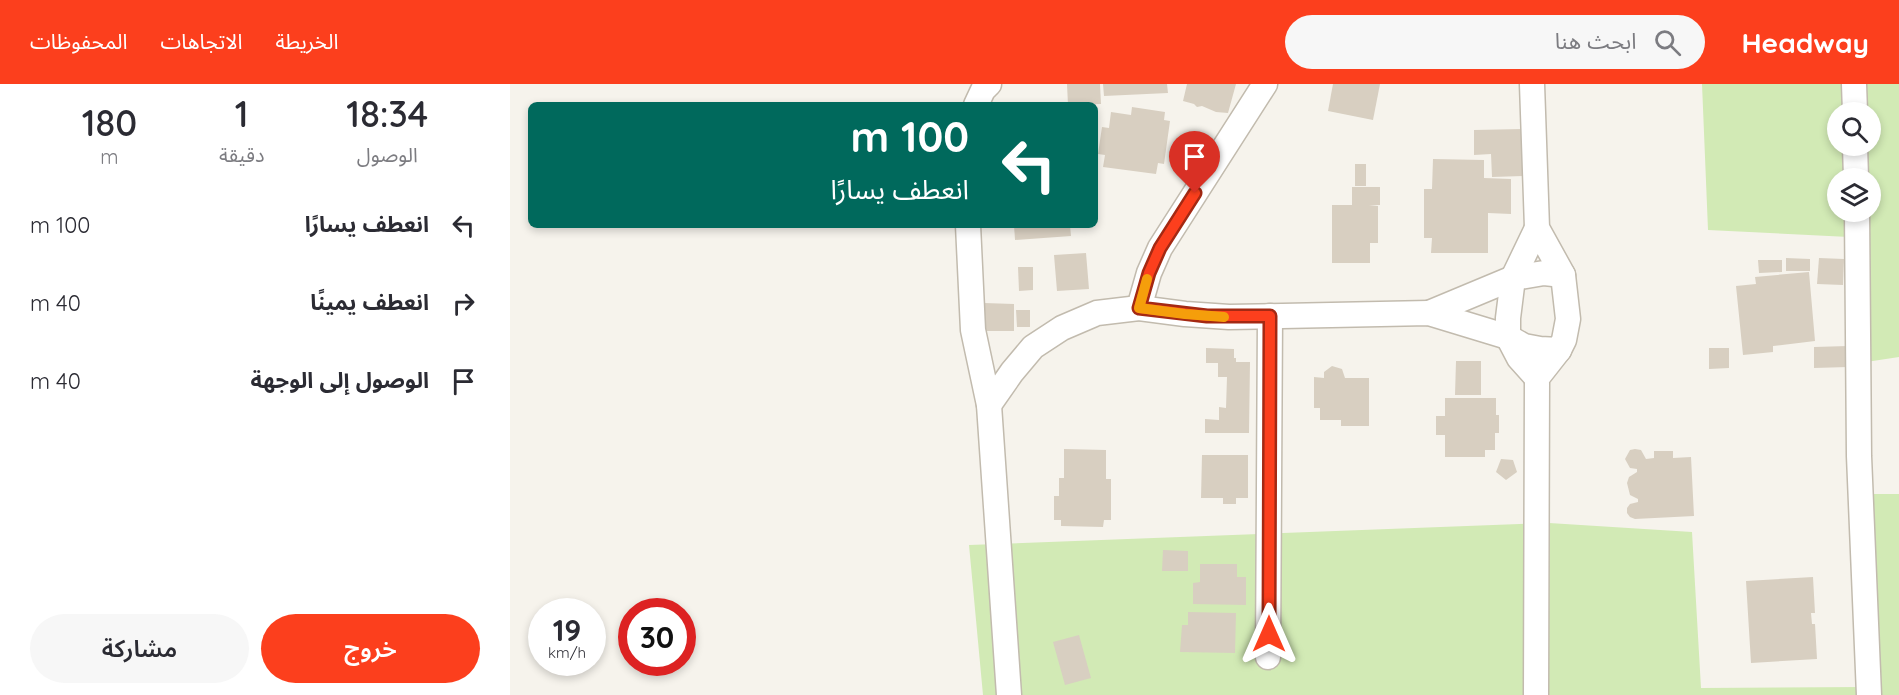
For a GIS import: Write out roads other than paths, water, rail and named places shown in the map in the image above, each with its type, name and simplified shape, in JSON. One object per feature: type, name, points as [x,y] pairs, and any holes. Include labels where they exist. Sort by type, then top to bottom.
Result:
[{"type":"street","points":[[977,102],[989,84]]},
{"type":"street","points":[[1139,308],[1149,273],[1160,248],[1265,84]]},
{"type":"street","points":[[1532,84],[1537,228],[1563,275],[1568,319],[1564,340],[1559,350],[1537,378],[1536,695]]},
{"type":"street","points":[[1854,84],[1855,102]]},
{"type":"street","points":[[1857,222],[1859,456],[1869,695]]},
{"type":"street","points":[[968,228],[973,330],[989,405],[1009,695]]},
{"type":"street","points":[[1537,228],[1513,278],[1508,318],[1508,337],[1519,358],[1537,378]]},
{"type":"street","points":[[1429,313],[1513,278],[1544,273],[1563,275]]},
{"type":"street","points":[[989,405],[1033,347],[1062,328],[1097,313],[1139,308],[1218,316],[1429,313],[1508,337],[1532,348],[1559,350]]},
{"type":"street","points":[[1268,657],[1270,316]]}]
